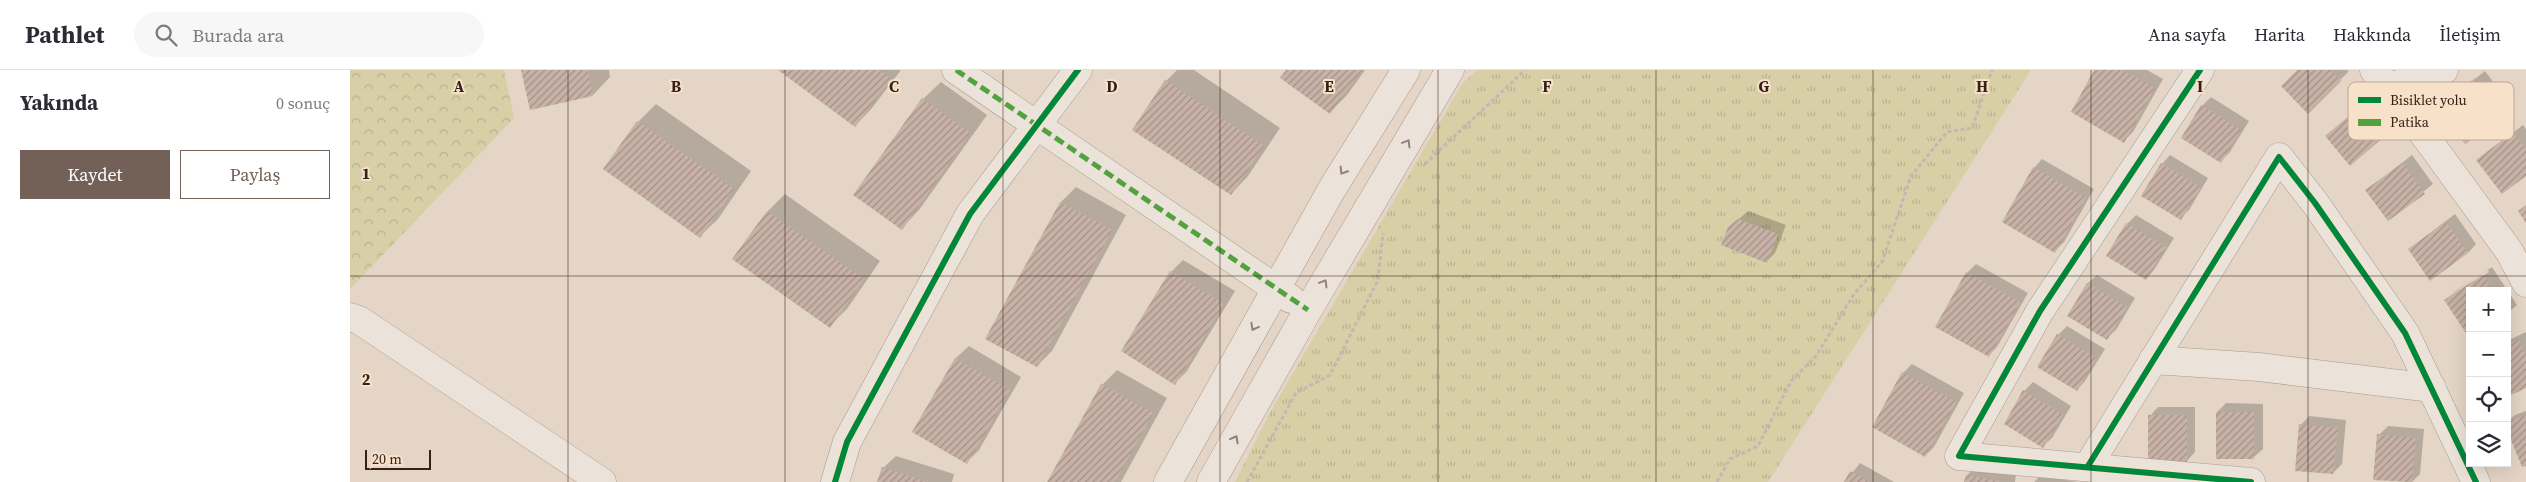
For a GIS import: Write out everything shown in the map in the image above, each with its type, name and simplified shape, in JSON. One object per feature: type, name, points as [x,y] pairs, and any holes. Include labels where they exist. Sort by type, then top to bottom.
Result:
[{"type":"street","points":[[956,70],[1275,290],[1308,310]]},
{"type":"street","points":[[835,482],[847,442],[970,214],[1078,70]]},
{"type":"street","points":[[1168,482],[1332,189],[1406,70]]},
{"type":"street","points":[[1211,482],[1308,310],[1450,70]]},
{"type":"street","points":[[2200,70],[2040,311],[1959,456],[2251,482]]},
{"type":"street","points":[[2381,78],[2444,70]]},
{"type":"street","points":[[2427,140],[2509,251],[2526,283]]},
{"type":"street","points":[[2088,466],[2278,157],[2315,203],[2405,333],[2476,482]]},
{"type":"street","points":[[350,317],[359,320],[602,482]]},
{"type":"street","points":[[2154,360],[2259,367],[2432,388]]},
{"type":"path","points":[[1420,171],[1426,163],[1525,70]]},
{"type":"path","points":[[1717,482],[1730,459],[1758,446],[1791,381],[1816,356],[1854,294],[1882,262],[1911,176],[1947,132],[1972,128],[1989,74],[1992,70]]},
{"type":"path","points":[[1247,482],[1296,393],[1330,375],[1378,280],[1383,230]]},
{"type":"green space","points":[[350,70],[504,70],[514,118],[350,289]]},
{"type":"green space","points":[[1477,70],[2031,70],[1768,482],[1235,482],[1272,409],[1462,84]]},
{"type":"building","points":[[521,70],[588,70],[593,96],[530,110]]},
{"type":"building","points":[[778,70],[880,70],[891,79],[855,127]]},
{"type":"building","points":[[1286,70],[1362,70],[1330,114],[1280,78]]},
{"type":"building","points":[[2094,70],[2123,70],[2155,88],[2124,143],[2071,112]]},
{"type":"building","points":[[2297,70],[2330,70],[2341,81],[2308,114],[2281,86]]},
{"type":"building","points":[[2475,78],[2478,82],[2470,82]]},
{"type":"building","points":[[1165,80],[1264,146],[1231,195],[1132,130]]},
{"type":"building","points":[[922,98],[970,133],[902,230],[853,195]]},
{"type":"building","points":[[2201,105],[2241,130],[2221,163],[2181,138]]},
{"type":"building","points":[[2348,117],[2348,140],[2380,140],[2350,166],[2325,136]]},
{"type":"building","points":[[637,121],[734,189],[700,238],[603,169]]},
{"type":"building","points":[[2514,133],[2526,149],[2526,176],[2502,194],[2476,160],[2502,140],[2514,140]]},
{"type":"building","points":[[2462,140],[2470,140],[2465,144]]},
{"type":"building","points":[[2161,163],[2201,187],[2181,220],[2141,196]]},
{"type":"building","points":[[2403,163],[2425,194],[2388,221],[2365,190]]},
{"type":"building","points":[[2033,167],[2086,198],[2055,253],[2002,222]]},
{"type":"building","points":[[1060,202],[1112,230],[1037,367],[985,339]]},
{"type":"building","points":[[2526,205],[2526,223],[2518,211]]},
{"type":"building","points":[[767,211],[864,279],[830,328],[732,259]]},
{"type":"building","points":[[1738,219],[1778,234],[1767,263],[1721,245],[1728,227]]},
{"type":"building","points":[[2446,222],[2468,253],[2430,281],[2408,249]]},
{"type":"building","points":[[2126,223],[2166,247],[2146,280],[2106,256]]},
{"type":"building","points":[[1170,271],[1224,304],[1175,385],[1121,351]]},
{"type":"building","points":[[1966,272],[2020,302],[1989,357],[1935,327]]},
{"type":"building","points":[[2483,275],[2491,287],[2466,287],[2466,333],[2444,300]]},
{"type":"building","points":[[2087,283],[2127,307],[2107,340],[2067,316]]},
{"type":"building","points":[[2057,334],[2097,358],[2077,391],[2037,367]]},
{"type":"building","points":[[2518,339],[2526,357],[2526,388],[2511,395],[2511,377],[2511,343]]},
{"type":"building","points":[[955,358],[1010,390],[967,464],[912,432]]},
{"type":"building","points":[[1902,372],[1956,402],[1925,457],[1872,427]]},
{"type":"building","points":[[1101,384],[1153,413],[1115,482],[1047,482]]},
{"type":"building","points":[[2023,390],[2063,415],[2043,448],[2004,424]]},
{"type":"building","points":[[2216,412],[2254,412],[2254,459],[2216,459]]},
{"type":"building","points":[[2148,415],[2187,415],[2187,462],[2148,462]]},
{"type":"building","points":[[2526,415],[2526,466],[2522,467],[2511,440],[2511,421]]},
{"type":"building","points":[[2299,424],[2338,428],[2333,474],[2295,471]]},
{"type":"building","points":[[2377,434],[2416,438],[2412,482],[2373,480]]},
{"type":"building","points":[[882,467],[927,482],[877,482]]},
{"type":"building","points":[[1850,471],[1870,482],[1844,482]]},
{"type":"building","points":[[1966,475],[1999,481],[1999,482],[1964,482]]},
{"type":"marked path","points":[[956,70],[1308,310]]},
{"type":"cycle path","points":[[835,482],[847,442],[970,214],[1078,70]]},
{"type":"cycle path","points":[[2200,70],[2040,311],[1959,456],[2251,482]]},
{"type":"cycle path","points":[[2088,466],[2279,157],[2315,203],[2405,333],[2476,482]]}]
